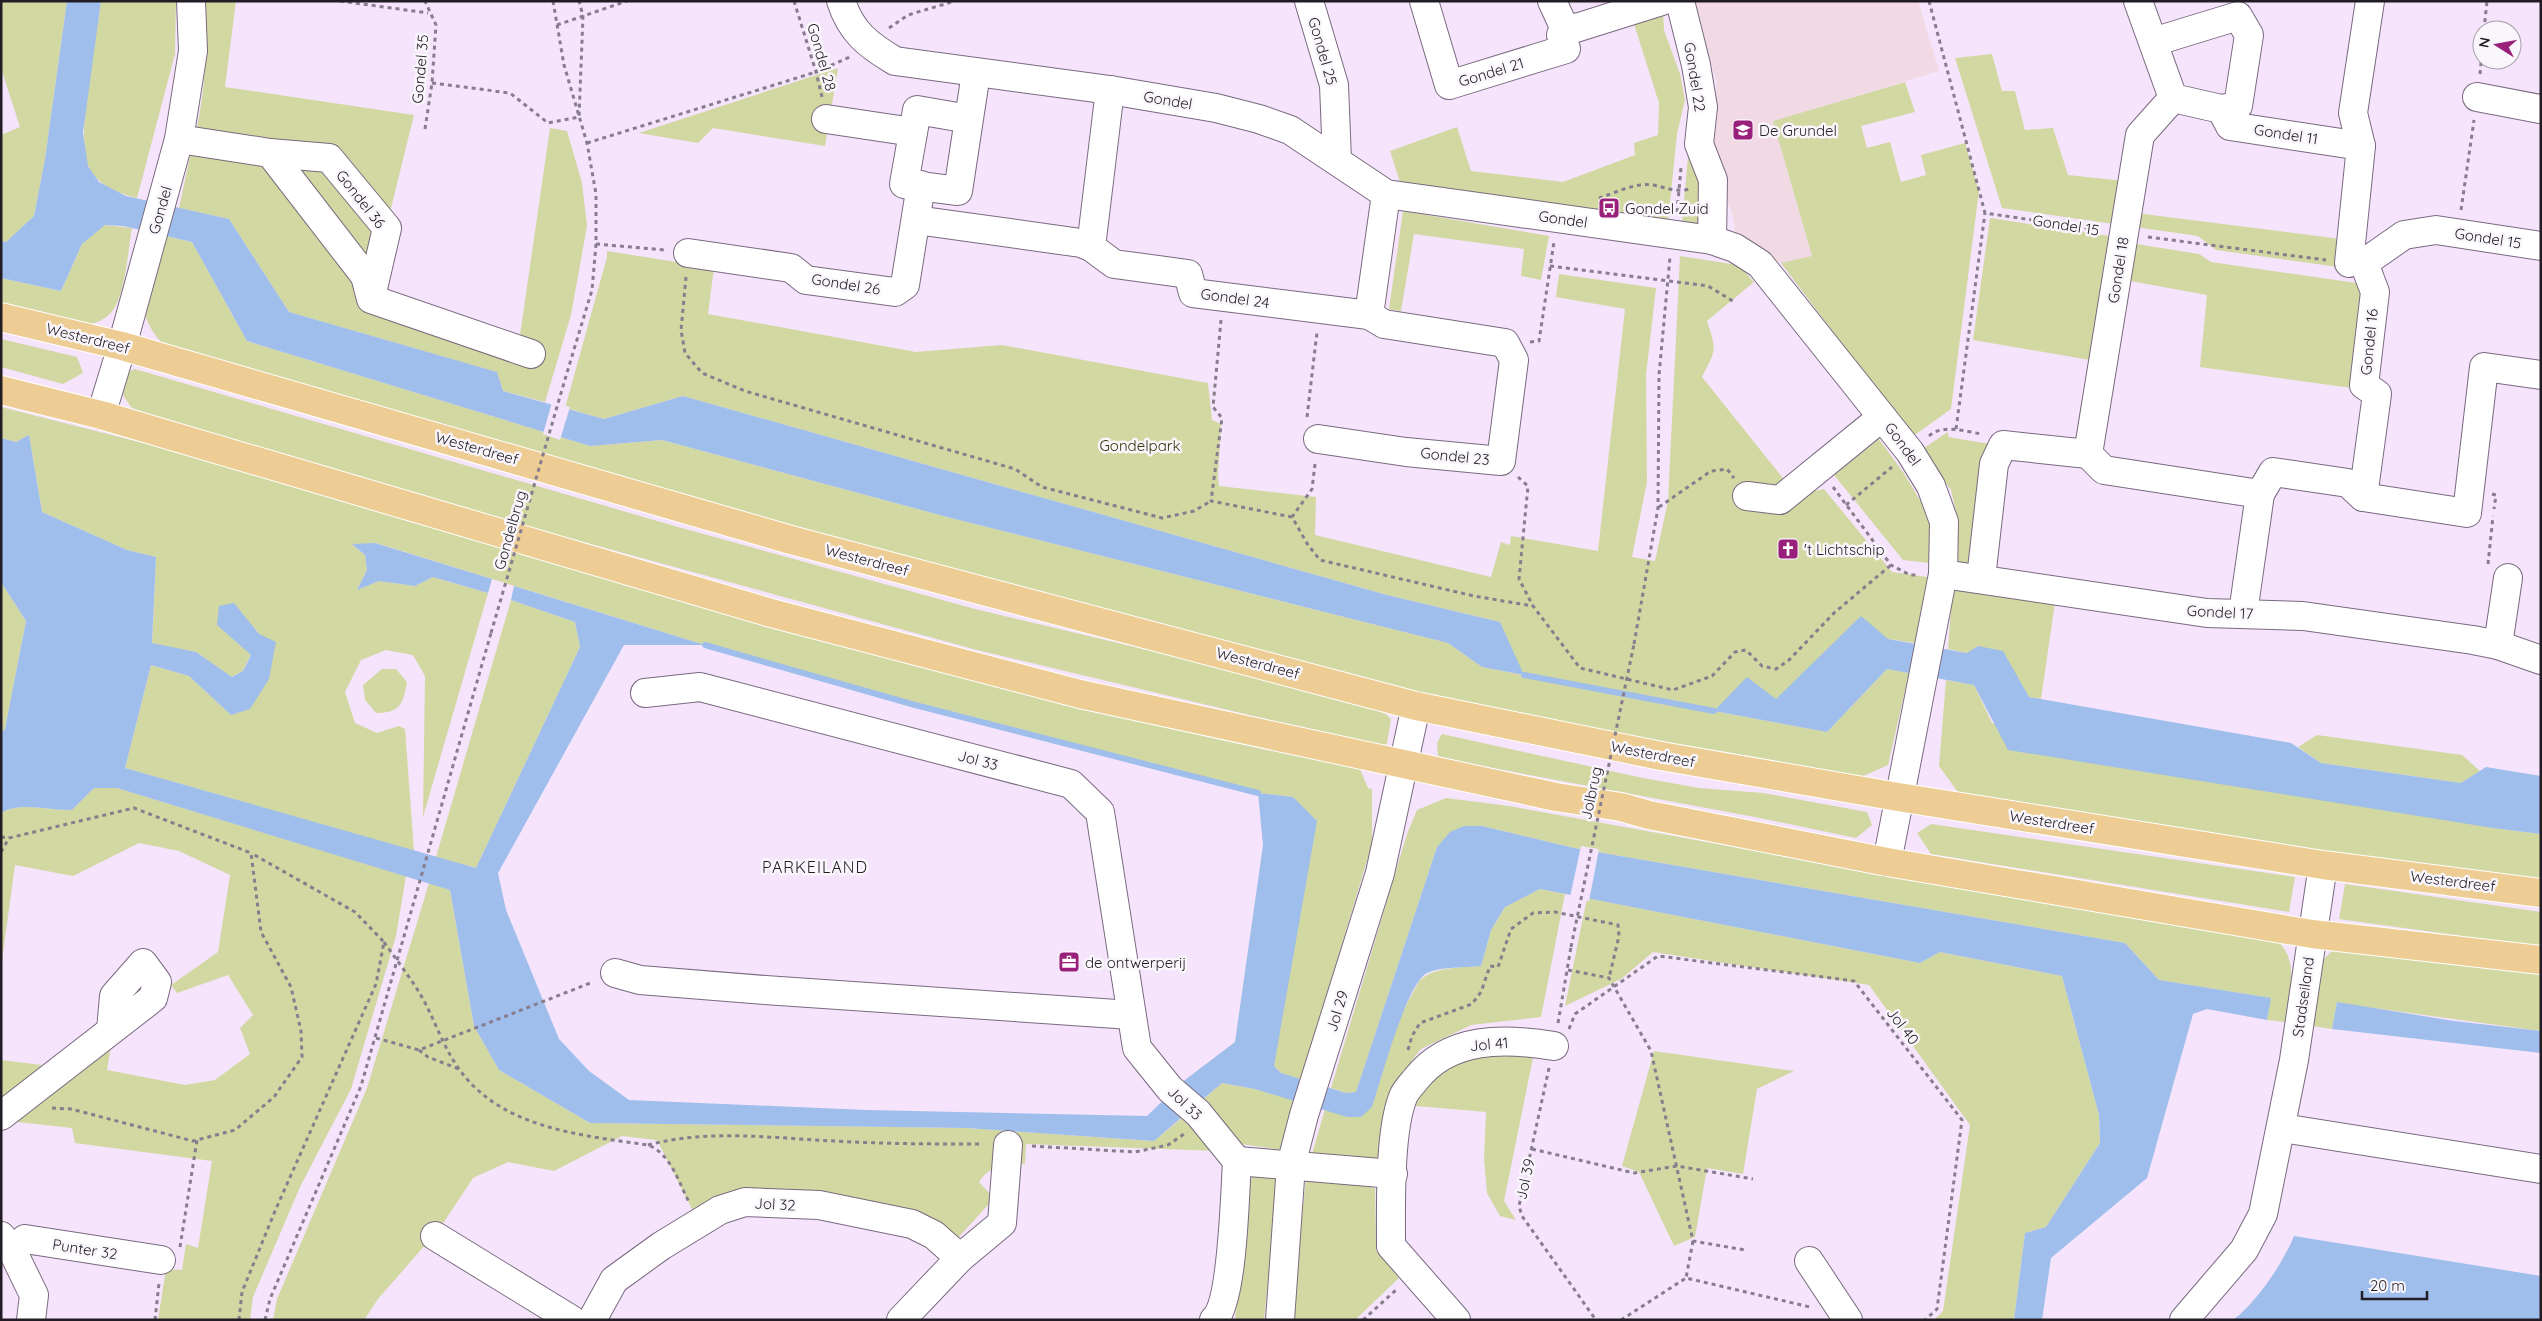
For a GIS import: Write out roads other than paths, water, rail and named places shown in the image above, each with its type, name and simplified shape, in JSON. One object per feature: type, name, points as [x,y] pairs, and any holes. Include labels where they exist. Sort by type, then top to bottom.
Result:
[{"type":"main road","name":"Westerdreef","points":[[1,317],[122,346],[791,540],[1416,706],[1661,756],[1898,797],[2323,865],[2541,893]]},
{"type":"main road","points":[[1,390],[101,415],[781,615],[1080,694],[1556,797],[1621,807],[1649,815],[1887,862],[2312,934],[2541,960]]},
{"type":"street","name":"Gondel","points":[[101,415],[180,139],[193,51],[191,1]]},
{"type":"street","name":"Gondel","points":[[841,1],[846,16],[866,43],[895,61],[1110,90],[1216,108],[1259,119],[1290,130],[1386,194],[1712,240],[1735,248],[1760,264],[1910,452],[1931,486],[1944,522],[1943,574],[1898,797],[1887,862]]},
{"type":"street","name":"Gondel 25","points":[[1309,1],[1334,85],[1337,160]]},
{"type":"street","name":"Gondel 21","points":[[1424,1],[1449,85],[1566,49],[1561,35],[1564,27],[1552,1]]},
{"type":"street","points":[[1564,27],[1576,28],[1662,1]]},
{"type":"street","name":"Gondel 22","points":[[1680,1],[1696,64],[1703,106],[1699,144],[1713,180],[1712,240]]},
{"type":"street","points":[[2138,1],[2173,98],[2220,109],[2238,106],[2249,35],[2241,9],[2153,42]]},
{"type":"street","points":[[2349,263],[2361,146],[2353,113],[2370,1]]},
{"type":"street","points":[[969,119],[917,110],[904,184],[958,191],[969,119],[976,73]]},
{"type":"street","points":[[1091,247],[1110,90]]},
{"type":"street","points":[[2477,97],[2541,110]]},
{"type":"street","name":"Gondel 18","points":[[2088,454],[2140,135],[2173,98]]},
{"type":"street","name":"Gondel 11","points":[[2220,109],[2230,126],[2361,146]]},
{"type":"street","points":[[826,119],[913,132]]},
{"type":"street","name":"Gondel 36","points":[[180,139],[270,152],[329,158],[387,228],[371,299]]},
{"type":"street","points":[[270,152],[365,276],[371,299],[531,354]]},
{"type":"street","name":"Gondel 26","points":[[688,253],[791,268],[806,280],[895,292],[905,285],[921,185]]},
{"type":"street","points":[[1369,315],[1386,194]]},
{"type":"street","name":"Gondel 24","points":[[916,220],[1091,247],[1114,264],[1188,274],[1194,293],[1369,315]]},
{"type":"street","name":"Gondel 15","points":[[2447,231],[2541,245]]},
{"type":"street","name":"Gondel 16","points":[[2363,497],[2377,394],[2364,385],[2374,292],[2364,262],[2404,236],[2447,231]]},
{"type":"street","name":"Gondel 23","points":[[1318,439],[1406,452],[1501,461],[1514,360],[1505,342],[1384,324],[1369,315]]},
{"type":"street","points":[[2243,613],[2260,494],[2273,472],[2348,483],[2363,497],[2467,513],[2484,367],[2541,375]]},
{"type":"street","points":[[1747,496],[1780,500],[1882,417]]},
{"type":"street","points":[[1981,578],[1994,464],[2004,445],[2088,454],[2104,470],[2260,494]]},
{"type":"street","name":"Gondel 17","points":[[1943,574],[1981,578],[2207,613],[2303,616],[2498,644],[2541,660]]},
{"type":"street","points":[[2498,644],[2508,578]]},
{"type":"street","name":"Jol 33","points":[[645,693],[700,687],[1071,784],[1100,812],[1137,1048],[1170,1089],[1200,1117],[1237,1161]]},
{"type":"street","name":"Jol 29","points":[[1280,1320],[1291,1165],[1304,1115],[1380,873],[1416,706]]},
{"type":"street","name":"Stadseiland","points":[[2184,1320],[2244,1250],[2263,1214],[2282,1128],[2294,1060],[2323,865]]},
{"type":"street","points":[[615,973],[640,980],[1132,1015]]},
{"type":"street","points":[[1,1116],[111,1030]]},
{"type":"street","name":"Jol 41","points":[[1456,1320],[1416,1272],[1391,1246],[1393,1174],[1399,1110],[1403,1095],[1424,1070],[1459,1047],[1487,1043],[1526,1042],[1554,1046]]},
{"type":"street","points":[[2282,1128],[2541,1169]]},
{"type":"street","points":[[901,1320],[960,1258],[1002,1222],[1008,1145]]},
{"type":"street","points":[[1214,1320],[1220,1314],[1227,1282],[1237,1161],[1393,1174]]},
{"type":"street","name":"Jol 32","points":[[592,1320],[614,1280],[661,1246],[720,1210],[745,1202],[819,1205],[912,1224],[934,1234],[960,1258]]},
{"type":"street","points":[[435,1236],[572,1320]]},
{"type":"street","name":"Punter 32","points":[[31,1320],[34,1295],[7,1243],[24,1239],[161,1260]]},
{"type":"street","points":[[1809,1261],[1848,1320]]},
{"type":"water","points":[[67,1],[101,1],[83,133],[88,166],[99,182],[126,196],[229,219],[289,312],[497,372],[503,391],[604,419],[683,396],[1387,595],[1500,622],[1524,675],[1482,667],[1448,643],[951,518],[662,440],[590,446],[247,341],[192,242],[123,226],[105,225],[82,244],[61,291],[1,278],[1,241],[6,242],[34,216],[45,159]]},
{"type":"water","points":[[29,435],[42,512],[127,550],[156,557],[152,643],[196,652],[232,677],[243,671],[251,655],[217,625],[219,606],[234,603],[259,634],[276,642],[269,679],[250,709],[231,715],[189,676],[151,665],[125,768],[476,868],[580,647],[575,622],[511,600],[514,586],[705,645],[624,645],[498,873],[506,910],[559,1039],[589,1071],[629,1100],[866,1110],[1147,1116],[1181,1083],[1235,1042],[1263,845],[1258,793],[1293,797],[1317,821],[1274,1066],[1281,1073],[1346,1093],[1356,1092],[1437,847],[1450,832],[1464,826],[1482,826],[1574,848],[2125,943],[2159,980],[2271,998],[2267,1020],[2207,1009],[2193,1014],[2147,1178],[2051,1258],[2042,1320],[2014,1320],[2025,1233],[2046,1227],[2100,1143],[2099,1115],[2062,976],[1940,952],[1920,963],[1540,889],[1505,907],[1491,930],[1481,966],[1446,968],[1433,971],[1427,973],[1419,981],[1411,995],[1395,1034],[1372,1107],[1361,1117],[1347,1117],[1255,1089],[1222,1083],[1154,1141],[966,1128],[590,1123],[499,1070],[474,1026],[450,890],[117,788],[94,788],[72,810],[26,807],[9,809],[1,813],[1,733],[5,729],[26,621],[1,582],[1,438],[16,442]]},
{"type":"water","points":[[375,543],[492,579],[488,593],[433,577],[415,586],[379,581],[357,590],[367,570],[365,555],[352,544]]},
{"type":"water","points":[[1861,616],[1888,639],[1967,653],[1978,646],[2003,651],[2029,697],[2291,743],[2321,763],[2461,783],[2486,767],[2541,776],[2541,834],[2493,828],[2008,750],[1974,685],[1887,669],[1827,732],[1714,711],[1747,677],[1776,699]]},
{"type":"water","points":[[2337,1002],[2454,1021],[2541,1031],[2541,1053],[2332,1029]]},
{"type":"water","points":[[2294,1236],[2541,1276],[2541,1320],[2233,1320],[2260,1293],[2283,1258]]},
{"type":"waterway","points":[[705,645],[915,705],[1258,793]]},
{"type":"waterway","points":[[1524,675],[1714,711]]},
{"type":"place","name":"De Grundel","points":[[1743,130]]},
{"type":"place","name":"Gondel Zuid","points":[[1609,208]]},
{"type":"place","name":"'t Lichtschip","points":[[1788,549]]},
{"type":"place","name":"de ontwerperij","points":[[1069,962]]},
{"type":"district","name":"PARKEILAND","points":[[815,867]]},
{"type":"park label","name":"Gondelpark","points":[[1140,445]]}]
